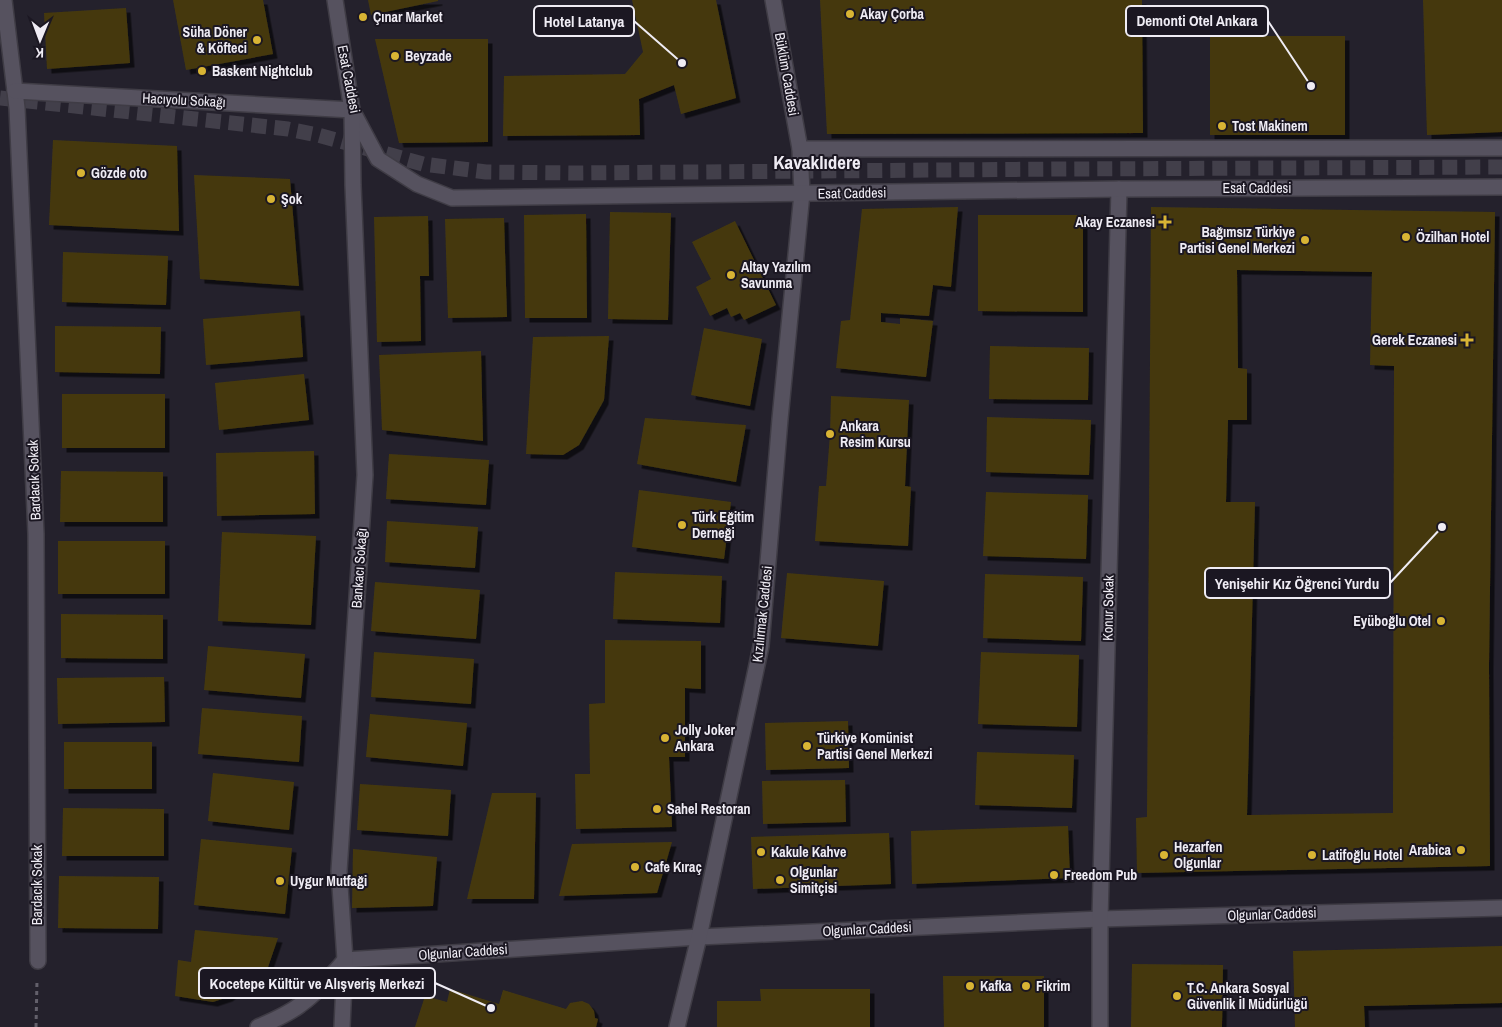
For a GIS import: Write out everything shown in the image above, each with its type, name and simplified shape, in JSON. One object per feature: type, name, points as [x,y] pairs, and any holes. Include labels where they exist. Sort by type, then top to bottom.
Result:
[{"type":"street","name":"Bardacık Sokak","points":[[4,0],[18,118],[36,534],[38,961]]},
{"type":"street","name":"Esat Caddesi","points":[[335,0],[352,110],[378,159],[416,184],[452,198],[1118,189],[1502,187]]},
{"type":"street","name":"Büklüm Caddesi","points":[[774,0],[800,149],[802,193]]},
{"type":"street","name":"Hacıyolu Sokağı","points":[[15,91],[352,110]]},
{"type":"street","name":"Bankacı Sokağı","points":[[342,1027],[345,960],[339,871],[365,475],[352,110]]},
{"type":"street","points":[[800,149],[1502,148]]},
{"type":"street","name":"Konur Sokak","points":[[1100,1027],[1100,919],[1118,189]]},
{"type":"street","name":"Kızılırmak Caddesi","points":[[677,1027],[700,937],[761,646],[780,419],[802,193]]},
{"type":"street","name":"Olgunlar Caddesi","points":[[345,960],[700,937],[1100,919],[1502,908]]},
{"type":"street","points":[[258,1027],[300,1006],[322,986],[345,960]]},
{"type":"path","points":[[36,1027],[38,961]]},
{"type":"building","points":[[173,0],[263,0],[273,54],[186,70]]},
{"type":"building","points":[[368,0],[438,0],[438,1],[371,15]]},
{"type":"building","points":[[632,0],[716,0],[736,98],[681,114],[674,85],[639,99],[640,135],[503,136],[504,76],[625,74],[643,52]]},
{"type":"building","points":[[820,0],[1142,0],[1143,133],[827,134]]},
{"type":"building","points":[[1423,0],[1502,0],[1502,132],[1427,135]]},
{"type":"building","points":[[126,8],[130,63],[47,69],[44,13]]},
{"type":"building","points":[[1210,36],[1345,36],[1345,135],[1210,135]]},
{"type":"building","points":[[375,39],[488,39],[488,142],[399,143]]},
{"type":"building","points":[[53,140],[177,146],[179,231],[49,225]]},
{"type":"building","points":[[194,175],[290,179],[299,286],[200,279]]},
{"type":"building","points":[[958,207],[951,287],[933,285],[929,316],[881,313],[881,322],[900,324],[900,318],[933,321],[926,377],[836,368],[841,321],[850,320],[862,209]]},
{"type":"building","points":[[1151,207],[1495,212],[1489,665],[1490,866],[1137,873],[1136,818],[1147,817]],"holes":[[[1237,270],[1372,272],[1370,365],[1394,366],[1393,813],[1247,815],[1255,502],[1226,502],[1228,420],[1247,420],[1247,369],[1238,368]]]},
{"type":"building","points":[[610,212],[671,213],[668,320],[608,319]]},
{"type":"building","points":[[586,214],[587,318],[525,318],[524,215]]},
{"type":"building","points":[[978,215],[1083,215],[1083,312],[978,311]]},
{"type":"building","points":[[428,216],[429,276],[420,276],[421,341],[377,342],[374,217]]},
{"type":"building","points":[[504,218],[507,317],[448,318],[445,219]]},
{"type":"building","points":[[735,221],[776,305],[744,320],[740,313],[731,317],[727,308],[710,316],[696,287],[711,279],[692,242]]},
{"type":"building","points":[[63,252],[168,256],[166,305],[62,302]]},
{"type":"building","points":[[300,311],[303,357],[206,365],[203,319]]},
{"type":"building","points":[[55,326],[161,327],[160,374],[55,372]]},
{"type":"building","points":[[704,328],[762,339],[750,406],[691,395]]},
{"type":"building","points":[[609,336],[604,400],[579,445],[563,455],[526,454],[533,337]]},
{"type":"building","points":[[990,346],[1089,348],[1088,400],[989,399]]},
{"type":"building","points":[[481,351],[483,441],[382,430],[379,355]]},
{"type":"building","points":[[304,374],[309,420],[219,430],[215,383]]},
{"type":"building","points":[[62,394],[165,394],[165,448],[62,448]]},
{"type":"building","points":[[831,396],[909,400],[905,486],[911,487],[908,546],[815,541],[819,486],[826,486]]},
{"type":"building","points":[[987,417],[1091,420],[1089,475],[986,472]]},
{"type":"building","points":[[645,418],[746,425],[736,482],[637,464]]},
{"type":"building","points":[[314,451],[315,514],[217,516],[216,453]]},
{"type":"building","points":[[389,454],[489,460],[486,505],[386,499]]},
{"type":"building","points":[[61,471],[163,472],[163,522],[60,522]]},
{"type":"building","name":"Türk Eğitim Derneği","points":[[639,490],[731,502],[724,559],[632,547]]},
{"type":"building","points":[[986,492],[1088,495],[1086,559],[983,556]]},
{"type":"building","points":[[387,521],[478,527],[475,568],[385,562]]},
{"type":"building","points":[[222,532],[316,536],[311,625],[218,621]]},
{"type":"building","points":[[58,541],[165,541],[165,594],[58,594]]},
{"type":"building","points":[[615,572],[722,576],[720,623],[613,619]]},
{"type":"building","points":[[787,573],[884,581],[878,646],[781,638]]},
{"type":"building","points":[[985,574],[1083,577],[1081,641],[983,638]]},
{"type":"building","points":[[375,582],[480,590],[476,639],[371,631]]},
{"type":"building","points":[[61,614],[163,615],[163,659],[61,658]]},
{"type":"building","points":[[605,640],[701,641],[701,689],[685,688],[685,757],[669,757],[672,827],[576,829],[575,774],[590,774],[589,704],[605,703]]},
{"type":"building","points":[[208,646],[305,654],[301,698],[204,690]]},
{"type":"building","points":[[374,652],[474,659],[471,704],[371,697]]},
{"type":"building","points":[[981,652],[1079,655],[1077,727],[978,724]]},
{"type":"building","points":[[164,677],[165,722],[58,724],[57,678]]},
{"type":"building","points":[[202,708],[302,716],[299,762],[198,754]]},
{"type":"building","points":[[370,714],[467,723],[463,766],[366,757]]},
{"type":"building","name":"Türkiye Komünist Partisi Genel Merkezi","points":[[848,721],[849,768],[766,770],[765,723]]},
{"type":"building","points":[[64,742],[152,742],[152,789],[64,789]]},
{"type":"building","points":[[977,752],[1074,755],[1072,808],[975,805]]},
{"type":"building","points":[[213,773],[294,782],[289,830],[208,821]]},
{"type":"building","points":[[845,780],[846,822],[763,824],[762,781]]},
{"type":"building","points":[[360,784],[451,790],[448,836],[357,830]]},
{"type":"building","points":[[492,793],[536,793],[534,899],[467,899]]},
{"type":"building","points":[[63,808],[164,809],[164,856],[62,856]]},
{"type":"building","points":[[1068,826],[1070,878],[912,884],[911,831]]},
{"type":"building","points":[[889,833],[891,884],[753,889],[751,837]]},
{"type":"building","points":[[201,839],[292,848],[285,914],[194,905]]},
{"type":"building","points":[[672,842],[657,893],[559,896],[572,844]]},
{"type":"building","points":[[353,849],[437,857],[433,906],[352,908]]},
{"type":"building","points":[[59,876],[159,877],[158,929],[58,928]]},
{"type":"building","points":[[195,930],[278,938],[268,967],[228,997],[213,1002],[175,996],[178,960],[191,962]]},
{"type":"building","points":[[1502,946],[1502,1003],[1364,1006],[1365,1027],[1295,1027],[1293,951]]},
{"type":"building","name":"T.C. Ankara Sosyal Güvenlik İl Müdürlüğü","points":[[1132,964],[1223,965],[1222,1027],[1131,1027]]},
{"type":"building","points":[[943,976],[1044,976],[1044,1027],[944,1027]]},
{"type":"building","points":[[450,989],[499,1004],[503,990],[566,1009],[570,1003],[582,1001],[589,1004],[594,1011],[595,1018],[598,1019],[596,1027],[415,1027],[425,996],[447,1002]]},
{"type":"building","points":[[760,989],[870,989],[870,1027],[717,1027],[717,1001],[761,1001]]},
{"type":"tunnel","points":[[0,98],[288,129],[318,135],[423,164],[486,172],[1502,167]]},
{"type":"place","name":"Akay Çorba","points":[[850,14]]},
{"type":"place","name":"Çınar Market","points":[[363,17]]},
{"type":"place","name":"Süha Döner & Köfteci","points":[[257,40]]},
{"type":"place","name":"Beyzade","points":[[395,56]]},
{"type":"place","name":"Hotel Latanya","points":[[682,63]]},
{"type":"place","name":"Baskent Nightclub","points":[[202,71]]},
{"type":"place","name":"Demonti Otel Ankara","points":[[1311,86]]},
{"type":"place","name":"Tost Makinem","points":[[1222,126]]},
{"type":"place","name":"Gözde oto","points":[[81,173]]},
{"type":"place","name":"Şok","points":[[271,199]]},
{"type":"place","name":"Akay Eczanesi","points":[[1165,222]]},
{"type":"place","name":"Özilhan Hotel","points":[[1406,237]]},
{"type":"place","name":"Bağımsız Türkiye Partisi Genel Merkezi","points":[[1305,240]]},
{"type":"place","name":"Altay Yazılım Savunma","points":[[731,275]]},
{"type":"place","name":"Gerek Eczanesi","points":[[1467,340]]},
{"type":"place","name":"Ankara Resim Kursu","points":[[830,434]]},
{"type":"place","name":"Türk Eğitim Derneği","points":[[682,525]]},
{"type":"place","name":"Yenişehir Kız Öğrenci Yurdu","points":[[1442,527]]},
{"type":"place","name":"Eyüboğlu Otel","points":[[1441,621]]},
{"type":"place","name":"Jolly Joker Ankara","points":[[665,738]]},
{"type":"place","name":"Türkiye Komünist Partisi Genel Merkezi","points":[[807,746]]},
{"type":"place","name":"Sahel Restoran","points":[[657,809]]},
{"type":"place","name":"Arabica","points":[[1461,850]]},
{"type":"place","name":"Kakule Kahve","points":[[761,852]]},
{"type":"place","name":"Hezarfen Olgunlar","points":[[1164,855]]},
{"type":"place","name":"Latifoğlu Hotel","points":[[1312,855]]},
{"type":"place","name":"Cafe Kıraç","points":[[635,867]]},
{"type":"place","name":"Freedom Pub","points":[[1054,875]]},
{"type":"place","name":"Olgunlar Simitçisi","points":[[780,880]]},
{"type":"place","name":"Uygur Mutfaği","points":[[280,881]]},
{"type":"place","name":"Kafka","points":[[970,986]]},
{"type":"place","name":"Fikrim","points":[[1026,986]]},
{"type":"place","name":"T.C. Ankara Sosyal Güvenlik İl Müdürlüğü","points":[[1177,996]]},
{"type":"place","name":"Kocetepe Kültür ve Alışveriş Merkezi","points":[[491,1008]]},
{"type":"district","name":"Kavaklıdere","points":[[817,162]]}]
